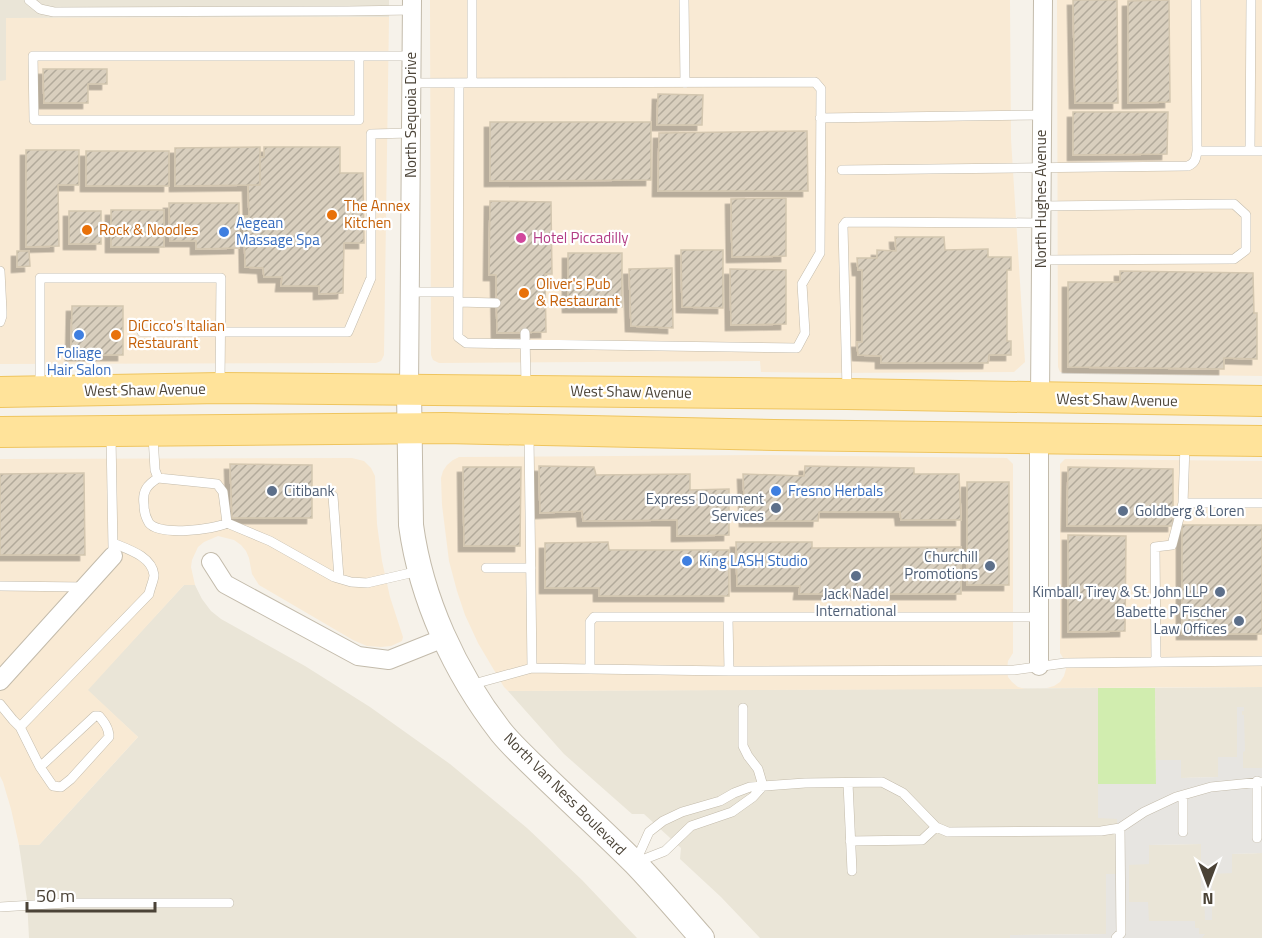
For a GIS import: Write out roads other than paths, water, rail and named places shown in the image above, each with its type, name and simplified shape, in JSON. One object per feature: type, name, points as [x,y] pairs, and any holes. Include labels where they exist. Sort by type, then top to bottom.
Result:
[{"type":"main road","name":"West Shaw Avenue","points":[[0,392],[220,388],[409,410],[529,430],[1262,441]]},
{"type":"main road","name":"West Shaw Avenue","points":[[0,432],[153,430],[409,410],[526,391],[1262,401]]},
{"type":"main road","points":[[774,435],[871,419],[1019,420],[1028,416],[1040,399]]},
{"type":"main road","points":[[1039,438],[1044,421],[1059,416],[1206,418],[1262,408]]},
{"type":"street","name":"North Hughes Avenue","points":[[1040,399],[1043,0]]},
{"type":"street","name":"North Sequoia Drive","points":[[409,410],[412,5]]},
{"type":"street","name":"North Van Ness Boulevard","points":[[409,410],[413,541],[420,571],[444,638],[468,685],[502,733],[533,766],[635,863],[702,938]]},
{"type":"street","points":[[1039,438],[1040,666]]},
{"type":"street","points":[[0,681],[85,587],[113,550]]},
{"type":"street","points":[[211,562],[225,584],[358,656],[389,660],[444,638]]},
{"type":"lane","points":[[29,0],[40,9],[54,12],[348,11],[412,5]]},
{"type":"lane","points":[[348,0],[348,11]]},
{"type":"lane","points":[[472,0],[472,83]]},
{"type":"lane","points":[[684,0],[684,83]]},
{"type":"lane","points":[[842,170],[1188,166],[1193,164],[1197,151],[1196,0]]},
{"type":"lane","points":[[1250,150],[1251,0]]},
{"type":"lane","points":[[359,120],[34,120],[33,56],[411,56]]},
{"type":"lane","points":[[142,332],[348,332],[371,278],[371,134],[359,120],[359,56]]},
{"type":"lane","points":[[411,83],[814,82],[821,88],[820,253],[802,284],[805,333],[797,348],[466,344],[458,337],[459,83]]},
{"type":"lane","points":[[820,118],[1042,115]]},
{"type":"lane","points":[[371,134],[411,134]]},
{"type":"lane","points":[[1197,151],[1262,150]]},
{"type":"lane","points":[[847,394],[843,226],[846,222],[1234,204],[1246,215],[1246,250],[1234,259],[1041,260]]},
{"type":"lane","points":[[0,271],[2,316],[0,322]]},
{"type":"lane","points":[[40,391],[40,278],[221,278],[220,388]]},
{"type":"lane","points":[[410,292],[496,303]]},
{"type":"lane","points":[[525,333],[526,391]]},
{"type":"lane","points":[[153,430],[155,470],[158,478]]},
{"type":"lane","points":[[529,430],[532,668]]},
{"type":"lane","points":[[20,727],[149,594],[154,576],[151,565],[139,555],[113,550],[111,431]]},
{"type":"lane","points":[[1156,661],[1155,547],[1172,545],[1183,503],[1185,440]]},
{"type":"lane","points":[[227,523],[223,492],[217,484],[158,478],[149,484],[142,496],[144,512],[149,523],[156,527],[171,530],[206,529],[227,523],[270,541],[339,578],[351,582],[367,582],[420,571]]},
{"type":"lane","points":[[333,496],[339,578]]},
{"type":"lane","points":[[1183,503],[1262,503]]},
{"type":"lane","points":[[486,568],[531,568]]},
{"type":"lane","points":[[0,586],[85,587]]},
{"type":"lane","points":[[590,669],[590,622],[594,618],[1039,618]]},
{"type":"lane","points":[[728,618],[729,671]]},
{"type":"lane","points":[[468,685],[532,668],[729,671],[1014,670],[1065,663],[1262,661]]},
{"type":"lane","points":[[0,704],[20,727],[40,767],[53,786],[61,787],[71,779],[109,737],[104,722],[99,716],[95,716],[40,767]]},
{"type":"lane","points":[[743,708],[743,746],[758,769],[763,786]]},
{"type":"lane","points":[[635,863],[649,832],[663,821],[682,812],[720,801],[750,787],[805,783],[882,782],[903,793],[936,827],[948,832],[1101,831],[1120,828],[1144,812],[1182,796],[1211,788],[1259,782],[1257,838]]},
{"type":"lane","points":[[848,783],[852,871]]},
{"type":"lane","points":[[635,863],[665,850],[691,826],[732,812],[753,797],[763,786]]},
{"type":"lane","points":[[1182,796],[1183,832]]},
{"type":"lane","points":[[850,842],[921,840],[936,827]]},
{"type":"lane","points":[[1120,828],[1122,936]]},
{"type":"lane","points":[[0,907],[67,903],[229,903]]},
{"type":"place","name":"The Annex Kitchen","points":[[332,215]]},
{"type":"place","name":"Rock & Noodles","points":[[87,230]]},
{"type":"place","name":"Aegean Massage Spa","points":[[224,232]]},
{"type":"place","name":"Hotel Piccadilly","points":[[521,238]]},
{"type":"place","name":"Oliver's Pub & Restaurant","points":[[524,293]]},
{"type":"place","name":"Foliage Hair Salon","points":[[79,335]]},
{"type":"place","name":"DiCicco's Italian Restaurant","points":[[116,335]]},
{"type":"place","name":"Citibank","points":[[272,491]]},
{"type":"place","name":"Fresno Herbals","points":[[776,491]]},
{"type":"place","name":"Express Document Services","points":[[776,508]]},
{"type":"place","name":"Goldberg & Loren","points":[[1123,511]]},
{"type":"place","name":"King LASH Studio","points":[[687,561]]},
{"type":"place","name":"Churchill Promotions","points":[[990,566]]},
{"type":"place","name":"Jack Nadel International","points":[[856,576]]},
{"type":"place","name":"Kimball, Tirey & St. John LLP","points":[[1220,592]]},
{"type":"place","name":"Babette P Fischer Law Offices","points":[[1239,621]]}]
